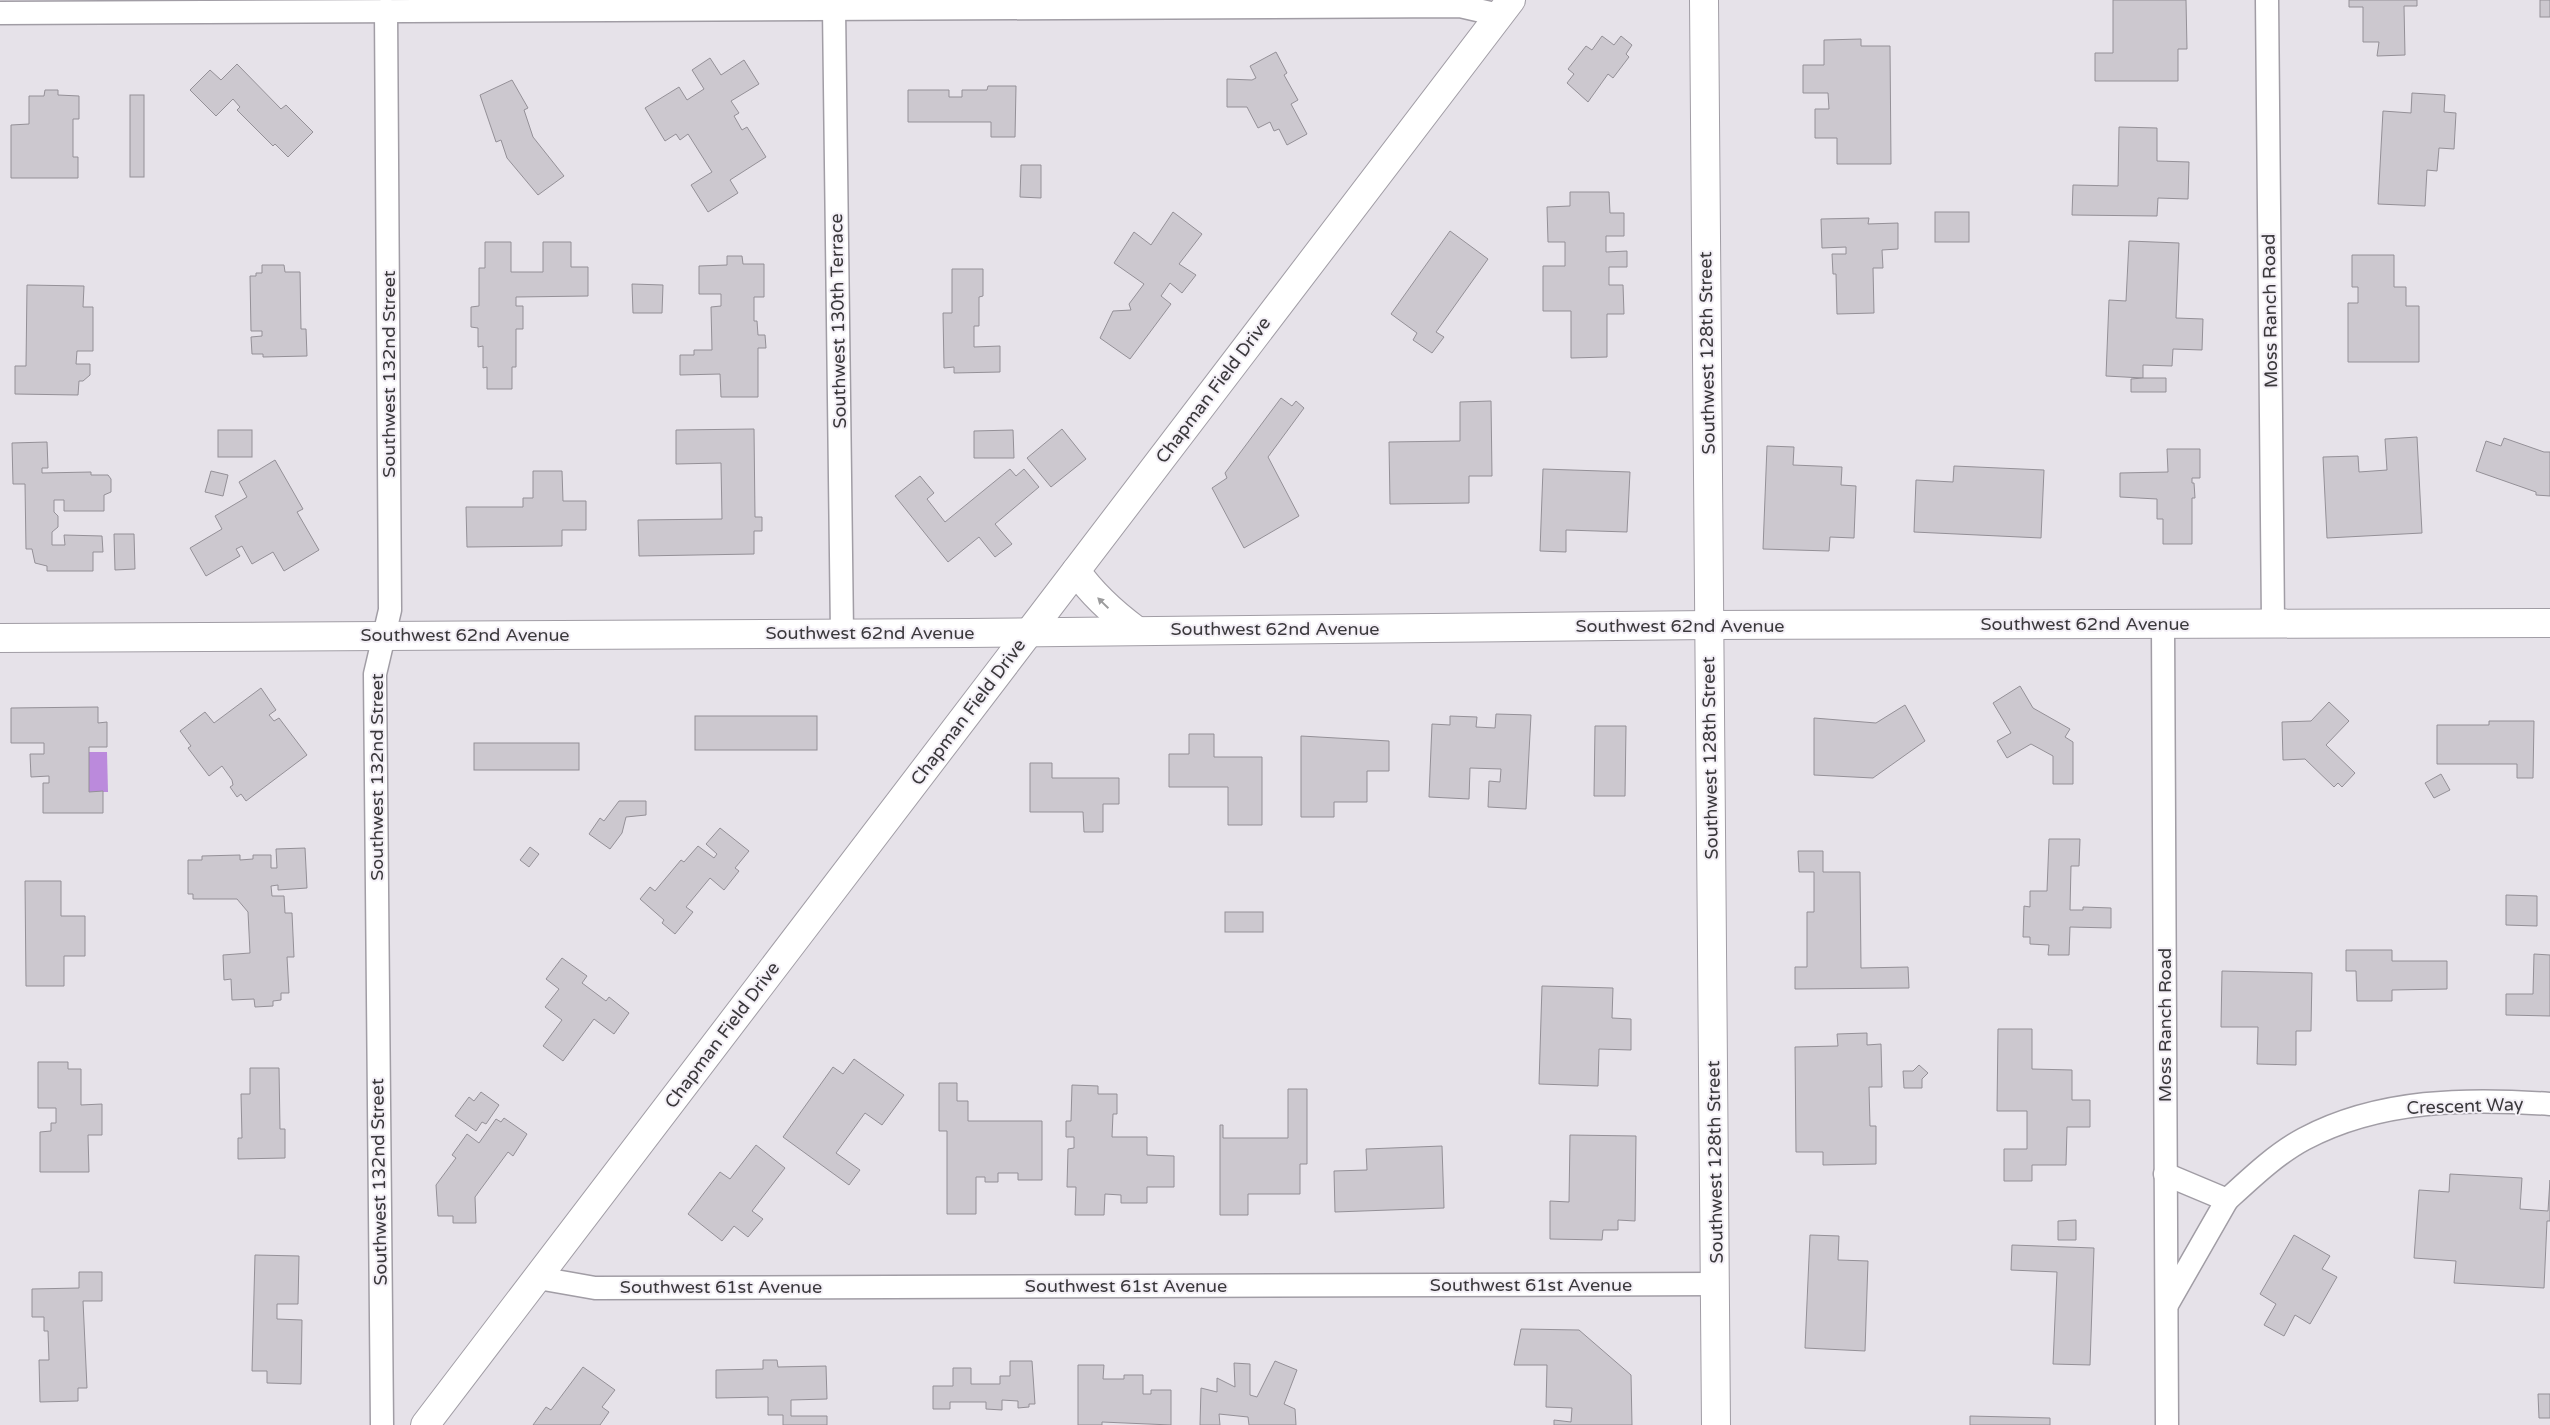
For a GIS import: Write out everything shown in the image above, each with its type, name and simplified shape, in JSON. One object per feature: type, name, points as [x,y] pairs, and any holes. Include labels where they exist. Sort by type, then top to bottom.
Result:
[{"type":"street","name":"Southwest 128th Street","points":[[1704,0],[1716,1425]]},
{"type":"street","name":"Moss Ranch Road","points":[[2267,0],[2273,623]]},
{"type":"street","points":[[0,13],[386,10],[417,5],[834,8],[1460,6],[1505,8]]},
{"type":"street","name":"Southwest 130th Terrace","points":[[834,8],[842,633]]},
{"type":"street","name":"Chapman Field Drive","points":[[425,1425],[1505,8]]},
{"type":"street","name":"Southwest 132nd Street","points":[[382,1425],[374,674],[390,610],[386,10]]},
{"type":"street","points":[[1076,572],[1089,590],[1112,612],[1136,630]]},
{"type":"street","name":"Southwest 62nd Avenue","points":[[0,638],[1709,626],[2550,623]]},
{"type":"street","name":"Moss Ranch Road","points":[[2162,625],[2167,1425]]},
{"type":"street","name":"Crescent Way","points":[[2166,1307],[2197,1248],[2227,1200],[2277,1157],[2304,1139],[2360,1117],[2435,1103],[2506,1102],[2550,1104]]},
{"type":"street","points":[[2165,1174],[2227,1200]]},
{"type":"street","name":"Southwest 61st Avenue","points":[[538,1278],[594,1288],[1716,1284]]},
{"type":"shaded area","points":[[88,752],[107,752],[108,792],[89,792]]},
{"type":"building","points":[[2113,0],[2186,0],[2187,49],[2178,49],[2178,81],[2095,81],[2095,53],[2113,53]]},
{"type":"building","points":[[2349,0],[2417,0],[2417,6],[2404,6],[2405,55],[2377,56],[2379,42],[2363,42],[2363,7],[2349,7]]},
{"type":"building","points":[[2540,0],[2550,0],[2550,17],[2540,17]]},
{"type":"building","points":[[1602,36],[1614,45],[1621,36],[1632,45],[1626,54],[1629,57],[1613,78],[1608,74],[1588,102],[1567,83],[1574,74],[1568,69],[1586,46],[1592,50]]},
{"type":"building","points":[[1861,39],[1861,46],[1890,46],[1891,164],[1837,164],[1837,138],[1815,138],[1815,109],[1829,109],[1828,93],[1803,93],[1803,65],[1824,65],[1824,40]]},
{"type":"building","points":[[1276,52],[1287,73],[1284,75],[1298,100],[1291,104],[1307,134],[1287,145],[1279,129],[1274,131],[1270,122],[1258,128],[1247,107],[1227,107],[1227,79],[1252,80],[1256,78],[1250,66]]},
{"type":"building","points":[[710,58],[721,75],[744,60],[759,84],[731,101],[739,113],[734,116],[742,130],[747,127],[766,157],[730,180],[738,193],[708,212],[691,185],[712,172],[688,134],[680,140],[676,134],[665,141],[645,108],[679,87],[687,100],[704,89],[692,70]]},
{"type":"building","points":[[237,64],[281,109],[286,105],[313,132],[288,157],[275,144],[273,146],[237,110],[240,107],[233,99],[216,116],[190,90],[210,70],[221,80]]},
{"type":"building","points":[[512,80],[528,108],[524,110],[533,137],[564,176],[538,195],[507,158],[501,140],[496,142],[480,95]]},
{"type":"building","points":[[988,86],[1016,86],[1015,137],[991,137],[991,122],[908,122],[908,90],[949,90],[949,97],[962,97],[962,90],[987,90]]},
{"type":"building","points":[[45,90],[58,90],[58,95],[79,96],[79,119],[73,119],[73,157],[78,157],[78,178],[11,178],[11,125],[29,124],[29,96],[44,96]]},
{"type":"building","points":[[2412,93],[2445,95],[2444,112],[2456,113],[2454,149],[2439,148],[2437,171],[2427,170],[2425,206],[2378,204],[2383,111],[2411,113]]},
{"type":"building","points":[[130,95],[144,95],[144,177],[130,177]]},
{"type":"building","points":[[2119,127],[2157,128],[2157,161],[2189,162],[2188,199],[2158,198],[2157,216],[2072,215],[2073,185],[2118,186]]},
{"type":"building","points":[[1021,165],[1041,165],[1041,198],[1020,197]]},
{"type":"building","points":[[1570,192],[1609,192],[1610,213],[1624,213],[1624,236],[1606,236],[1606,252],[1627,251],[1627,267],[1609,267],[1609,285],[1623,285],[1624,314],[1607,314],[1607,357],[1571,358],[1571,311],[1543,311],[1543,266],[1565,266],[1565,242],[1548,242],[1547,207],[1570,206]]},
{"type":"building","points":[[1173,212],[1202,234],[1179,264],[1196,275],[1182,293],[1170,283],[1161,296],[1171,304],[1130,359],[1100,338],[1113,311],[1131,310],[1129,304],[1144,284],[1114,263],[1134,232],[1151,245]]},
{"type":"building","points":[[1935,212],[1969,212],[1969,242],[1935,242]]},
{"type":"building","points":[[1869,218],[1868,224],[1898,223],[1898,249],[1882,250],[1883,268],[1873,268],[1874,313],[1837,314],[1836,274],[1833,274],[1832,254],[1846,254],[1846,247],[1822,248],[1821,219]]},
{"type":"building","points":[[1450,231],[1488,259],[1436,332],[1444,337],[1432,353],[1413,340],[1417,333],[1391,314]]},
{"type":"building","points":[[2129,241],[2179,243],[2176,318],[2203,319],[2202,350],[2173,349],[2172,366],[2143,365],[2143,378],[2106,376],[2109,300],[2126,301]]},
{"type":"building","points":[[485,242],[511,242],[511,272],[543,272],[543,242],[571,242],[571,267],[588,267],[588,296],[516,297],[516,306],[523,306],[523,329],[516,329],[516,367],[512,367],[512,389],[487,389],[487,367],[483,368],[483,346],[478,347],[478,328],[471,327],[471,307],[479,306],[479,268],[485,268]]},
{"type":"building","points":[[2352,255],[2394,255],[2394,287],[2406,287],[2406,306],[2419,306],[2419,362],[2348,362],[2348,303],[2358,303],[2358,287],[2352,287]]},
{"type":"building","points":[[727,256],[742,256],[743,264],[764,264],[764,297],[754,297],[754,321],[757,321],[758,335],[765,335],[766,348],[758,348],[758,397],[721,397],[720,374],[680,375],[680,355],[694,355],[694,350],[712,350],[711,307],[721,306],[721,294],[699,294],[699,266],[727,265]]},
{"type":"building","points":[[262,265],[284,265],[285,272],[300,272],[301,329],[306,329],[307,356],[263,357],[263,354],[252,354],[251,337],[262,336],[262,331],[251,331],[250,276],[262,273]]},
{"type":"building","points":[[952,269],[983,269],[983,296],[979,297],[979,326],[974,326],[974,347],[1000,346],[1000,372],[954,373],[954,367],[944,368],[943,313],[952,313]]},
{"type":"building","points":[[632,284],[663,285],[662,313],[633,313]]},
{"type":"building","points":[[27,285],[84,286],[83,307],[93,307],[93,351],[77,351],[76,364],[90,364],[90,375],[83,381],[79,381],[78,395],[15,394],[15,366],[26,366]]},
{"type":"building","points":[[2166,378],[2166,392],[2131,392],[2131,379]]},
{"type":"building","points":[[1281,398],[1292,406],[1296,401],[1304,408],[1268,457],[1299,516],[1244,548],[1212,488],[1227,478],[1225,473]]},
{"type":"building","points":[[1491,401],[1492,476],[1469,476],[1469,503],[1390,504],[1389,442],[1460,441],[1460,402]]},
{"type":"building","points":[[754,429],[755,517],[762,517],[762,531],[754,531],[754,554],[639,556],[638,520],[722,519],[721,463],[676,464],[676,430]]},
{"type":"building","points":[[1062,429],[1086,459],[1051,487],[1027,458]]},
{"type":"building","points":[[218,430],[252,430],[252,457],[218,457]]},
{"type":"building","points":[[1013,430],[1014,458],[974,458],[974,431]]},
{"type":"building","points":[[2417,437],[2422,533],[2327,538],[2323,457],[2358,456],[2359,472],[2387,470],[2385,439]]},
{"type":"building","points":[[2504,438],[2544,452],[2550,452],[2550,496],[2536,495],[2536,492],[2476,471],[2486,441],[2501,446]]},
{"type":"building","points":[[47,442],[48,468],[42,468],[42,473],[91,472],[91,475],[108,475],[111,479],[111,492],[104,495],[104,511],[64,511],[64,500],[54,500],[54,512],[58,516],[58,527],[52,532],[52,545],[65,545],[64,535],[102,536],[103,552],[93,552],[93,571],[47,571],[47,566],[35,563],[32,549],[26,549],[25,484],[13,484],[12,443]]},
{"type":"building","points":[[1767,446],[1794,447],[1793,465],[1842,467],[1841,485],[1856,486],[1854,538],[1830,537],[1829,551],[1763,549]]},
{"type":"building","points":[[2167,449],[2200,449],[2200,478],[2192,478],[2195,498],[2192,498],[2192,544],[2163,544],[2163,519],[2157,519],[2157,499],[2120,497],[2120,473],[2168,472]]},
{"type":"building","points":[[275,460],[303,509],[297,512],[319,550],[284,571],[273,552],[252,564],[242,546],[236,549],[240,556],[206,576],[190,548],[222,529],[215,516],[247,497],[239,482]]},
{"type":"building","points":[[1954,466],[2044,470],[2041,538],[1914,532],[1916,480],[1953,482]]},
{"type":"building","points":[[1010,469],[1016,476],[1024,469],[1039,487],[995,524],[1012,544],[995,557],[979,537],[948,562],[895,496],[920,476],[934,493],[927,499],[945,522]]},
{"type":"building","points":[[1543,469],[1630,472],[1627,532],[1566,530],[1566,552],[1540,551]]},
{"type":"building","points":[[211,471],[228,475],[223,496],[205,492]]},
{"type":"building","points":[[533,471],[562,471],[563,501],[586,501],[586,530],[562,530],[562,546],[467,547],[466,507],[523,507],[523,498],[533,498]]},
{"type":"building","points":[[114,534],[134,534],[135,569],[115,570]]},
{"type":"building","points":[[2020,686],[2033,708],[2070,729],[2065,737],[2073,742],[2073,784],[2053,784],[2053,756],[2031,744],[2007,758],[1997,741],[2011,733],[1993,703]]},
{"type":"building","points":[[261,688],[276,710],[269,715],[274,721],[279,718],[307,755],[246,801],[241,794],[237,797],[230,787],[233,785],[232,780],[222,766],[209,776],[188,748],[191,746],[180,731],[205,712],[214,723]]},
{"type":"building","points":[[2329,702],[2349,721],[2326,745],[2355,773],[2342,787],[2338,783],[2334,787],[2305,759],[2283,760],[2282,722],[2311,721]]},
{"type":"building","points":[[1905,705],[1925,741],[1873,778],[1814,775],[1814,718],[1876,723]]},
{"type":"building","points":[[98,707],[98,723],[107,722],[107,747],[89,747],[89,792],[103,791],[103,813],[43,813],[43,783],[49,783],[49,776],[31,777],[30,754],[44,754],[44,743],[11,743],[11,708]]},
{"type":"building","points":[[1496,714],[1531,715],[1526,809],[1488,807],[1489,781],[1500,782],[1501,769],[1470,768],[1469,799],[1429,797],[1432,724],[1450,725],[1450,716],[1477,717],[1476,727],[1495,728]]},
{"type":"building","points":[[695,716],[817,716],[817,750],[695,750]]},
{"type":"building","points":[[2489,721],[2534,721],[2533,778],[2517,778],[2517,764],[2437,764],[2437,725],[2489,725]]},
{"type":"building","points":[[1595,726],[1626,726],[1625,796],[1594,796]]},
{"type":"building","points":[[1189,734],[1214,734],[1214,757],[1262,757],[1262,825],[1228,825],[1228,787],[1169,787],[1169,754],[1189,754]]},
{"type":"building","points":[[1301,736],[1389,741],[1389,771],[1367,771],[1367,802],[1334,802],[1334,817],[1301,817]]},
{"type":"building","points":[[474,743],[579,743],[579,770],[474,770]]},
{"type":"building","points":[[1030,763],[1052,763],[1052,778],[1119,778],[1119,804],[1103,804],[1103,832],[1084,832],[1083,812],[1030,812]]},
{"type":"building","points":[[2441,774],[2450,790],[2434,798],[2425,783]]},
{"type":"building","points":[[619,801],[646,801],[646,815],[626,817],[622,833],[610,849],[589,834],[600,818],[604,821]]},
{"type":"building","points":[[720,828],[749,851],[735,868],[739,871],[724,890],[710,878],[686,907],[693,912],[675,934],[662,923],[664,920],[640,899],[650,887],[655,891],[681,860],[684,862],[698,846],[714,858],[717,854],[706,844]]},
{"type":"building","points":[[2049,839],[2080,839],[2079,866],[2071,866],[2070,910],[2083,910],[2083,907],[2111,908],[2111,928],[2070,927],[2069,955],[2048,955],[2049,945],[2030,944],[2030,937],[2023,937],[2024,906],[2030,907],[2030,891],[2047,891]]},
{"type":"building","points":[[530,847],[539,854],[529,867],[520,860]]},
{"type":"building","points":[[305,848],[307,888],[278,890],[278,885],[271,886],[272,896],[284,896],[285,913],[292,913],[294,957],[287,957],[289,993],[281,993],[281,1000],[273,1001],[273,1006],[255,1007],[254,999],[232,1000],[231,979],[224,980],[223,955],[250,953],[248,912],[237,899],[193,899],[193,894],[188,894],[188,860],[202,860],[202,856],[240,855],[240,860],[253,859],[253,855],[271,855],[271,868],[277,868],[276,849]]},
{"type":"building","points":[[1798,851],[1823,851],[1823,872],[1860,872],[1861,968],[1908,967],[1909,988],[1795,989],[1795,967],[1807,967],[1807,912],[1814,912],[1814,872],[1799,872]]},
{"type":"building","points":[[25,881],[61,881],[61,916],[85,916],[85,956],[64,956],[64,986],[26,986]]},
{"type":"building","points":[[2506,895],[2537,896],[2537,926],[2506,925]]},
{"type":"building","points":[[1225,912],[1263,912],[1263,932],[1225,932]]},
{"type":"building","points":[[2346,950],[2392,950],[2392,961],[2447,961],[2447,989],[2392,990],[2392,1001],[2357,1001],[2356,971],[2346,971]]},
{"type":"building","points":[[2534,954],[2550,955],[2550,1016],[2506,1015],[2506,994],[2533,994]]},
{"type":"building","points":[[562,958],[587,976],[582,983],[606,1001],[609,997],[629,1013],[614,1034],[594,1019],[563,1061],[543,1046],[562,1020],[545,1007],[559,989],[546,979]]},
{"type":"building","points":[[2222,971],[2312,973],[2311,1031],[2296,1031],[2296,1065],[2257,1064],[2258,1027],[2221,1027]]},
{"type":"building","points":[[1542,986],[1613,988],[1612,1018],[1631,1019],[1631,1050],[1599,1049],[1598,1086],[1539,1084]]},
{"type":"building","points":[[1998,1029],[2032,1029],[2032,1069],[2072,1070],[2072,1100],[2090,1100],[2090,1127],[2067,1127],[2066,1165],[2032,1165],[2032,1181],[2004,1181],[2004,1149],[2027,1149],[2027,1111],[1997,1111]]},
{"type":"building","points":[[1867,1033],[1867,1045],[1881,1044],[1882,1087],[1869,1087],[1870,1126],[1876,1126],[1876,1164],[1823,1165],[1823,1152],[1796,1152],[1795,1047],[1838,1046],[1837,1034]]},
{"type":"building","points":[[854,1059],[904,1095],[882,1125],[865,1113],[836,1153],[860,1170],[849,1185],[783,1137],[833,1067],[843,1074]]},
{"type":"building","points":[[38,1062],[68,1062],[68,1069],[81,1069],[81,1105],[102,1104],[102,1135],[88,1135],[89,1172],[40,1172],[40,1132],[51,1131],[51,1123],[56,1123],[56,1108],[38,1108]]},
{"type":"building","points":[[1919,1065],[1928,1073],[1922,1079],[1922,1088],[1904,1088],[1903,1071],[1913,1071]]},
{"type":"building","points":[[250,1068],[279,1068],[280,1129],[285,1129],[285,1158],[238,1159],[238,1138],[242,1138],[241,1094],[250,1094]]},
{"type":"building","points":[[939,1083],[957,1083],[957,1101],[968,1101],[968,1121],[1042,1121],[1042,1180],[1018,1180],[1018,1173],[998,1173],[998,1182],[985,1182],[985,1177],[976,1177],[976,1214],[947,1214],[947,1131],[939,1131]]},
{"type":"building","points":[[1072,1085],[1098,1086],[1098,1094],[1117,1094],[1117,1114],[1113,1114],[1112,1137],[1147,1137],[1147,1155],[1174,1156],[1174,1187],[1147,1187],[1147,1203],[1121,1203],[1121,1195],[1105,1194],[1104,1215],[1075,1215],[1076,1187],[1067,1187],[1068,1149],[1074,1148],[1074,1137],[1066,1137],[1066,1121],[1071,1121]]},
{"type":"building","points":[[1288,1089],[1307,1089],[1307,1164],[1300,1164],[1300,1194],[1248,1194],[1248,1215],[1220,1215],[1220,1125],[1223,1125],[1223,1138],[1288,1138]]},
{"type":"building","points":[[481,1092],[499,1105],[486,1124],[482,1122],[476,1131],[455,1116],[469,1097],[474,1101]]},
{"type":"building","points":[[504,1118],[527,1134],[513,1156],[508,1152],[475,1197],[476,1223],[453,1223],[453,1216],[438,1216],[436,1185],[456,1158],[452,1155],[467,1134],[479,1143],[496,1119],[501,1122]]},
{"type":"building","points":[[1570,1135],[1636,1136],[1635,1221],[1618,1220],[1618,1230],[1603,1230],[1602,1240],[1550,1239],[1550,1201],[1569,1202]]},
{"type":"building","points":[[756,1145],[785,1168],[752,1211],[763,1219],[748,1237],[734,1226],[722,1241],[688,1214],[720,1172],[730,1179]]},
{"type":"building","points":[[1442,1146],[1444,1208],[1335,1212],[1334,1171],[1367,1170],[1366,1149]]},
{"type":"building","points":[[2450,1174],[2522,1178],[2520,1209],[2548,1211],[2550,1180],[2550,1221],[2547,1221],[2544,1288],[2454,1283],[2456,1261],[2414,1258],[2419,1190],[2449,1192]]},
{"type":"building","points":[[2076,1220],[2076,1240],[2058,1240],[2058,1221]]},
{"type":"building","points":[[1810,1235],[1839,1236],[1838,1260],[1868,1261],[1865,1351],[1805,1348]]},
{"type":"building","points":[[2294,1235],[2330,1256],[2322,1269],[2337,1277],[2310,1324],[2295,1315],[2284,1336],[2264,1325],[2276,1304],[2260,1294]]},
{"type":"building","points":[[2012,1245],[2094,1248],[2090,1365],[2053,1364],[2057,1272],[2011,1270]]},
{"type":"building","points":[[255,1255],[299,1256],[298,1304],[277,1304],[277,1319],[302,1320],[301,1384],[267,1383],[267,1371],[252,1371]]},
{"type":"building","points":[[79,1272],[102,1272],[102,1301],[83,1301],[87,1388],[78,1388],[78,1401],[40,1402],[39,1360],[49,1360],[48,1331],[44,1331],[44,1317],[32,1317],[32,1289],[79,1288]]},
{"type":"building","points":[[1521,1329],[1579,1330],[1631,1375],[1632,1425],[1554,1425],[1554,1420],[1571,1422],[1572,1408],[1546,1407],[1547,1365],[1514,1365]]},
{"type":"building","points":[[763,1360],[777,1360],[778,1367],[826,1366],[827,1399],[791,1400],[791,1416],[827,1416],[827,1425],[783,1425],[783,1415],[768,1415],[768,1397],[716,1398],[716,1370],[763,1369]]},
{"type":"building","points":[[1010,1361],[1032,1361],[1035,1404],[1029,1404],[1029,1407],[1018,1408],[1018,1401],[1002,1400],[1002,1410],[986,1409],[986,1402],[950,1402],[950,1409],[933,1409],[933,1386],[953,1386],[953,1368],[971,1368],[971,1384],[1000,1384],[1000,1376],[1010,1376]]},
{"type":"building","points":[[1275,1361],[1297,1370],[1284,1404],[1295,1409],[1296,1425],[1249,1425],[1248,1417],[1219,1414],[1220,1425],[1200,1425],[1201,1388],[1217,1392],[1217,1378],[1235,1387],[1234,1363],[1250,1364],[1250,1395],[1257,1397]]},
{"type":"building","points":[[1078,1365],[1104,1365],[1103,1379],[1124,1379],[1124,1375],[1143,1375],[1143,1394],[1151,1394],[1151,1390],[1171,1390],[1171,1425],[1102,1422],[1102,1425],[1078,1425]]},
{"type":"building","points":[[583,1367],[615,1390],[602,1407],[609,1412],[600,1425],[533,1425],[546,1407],[551,1410]]},
{"type":"building","points":[[2538,1394],[2550,1394],[2550,1418],[2539,1418]]},
{"type":"building","points":[[1970,1416],[2050,1418],[2050,1425],[1970,1425]]}]
